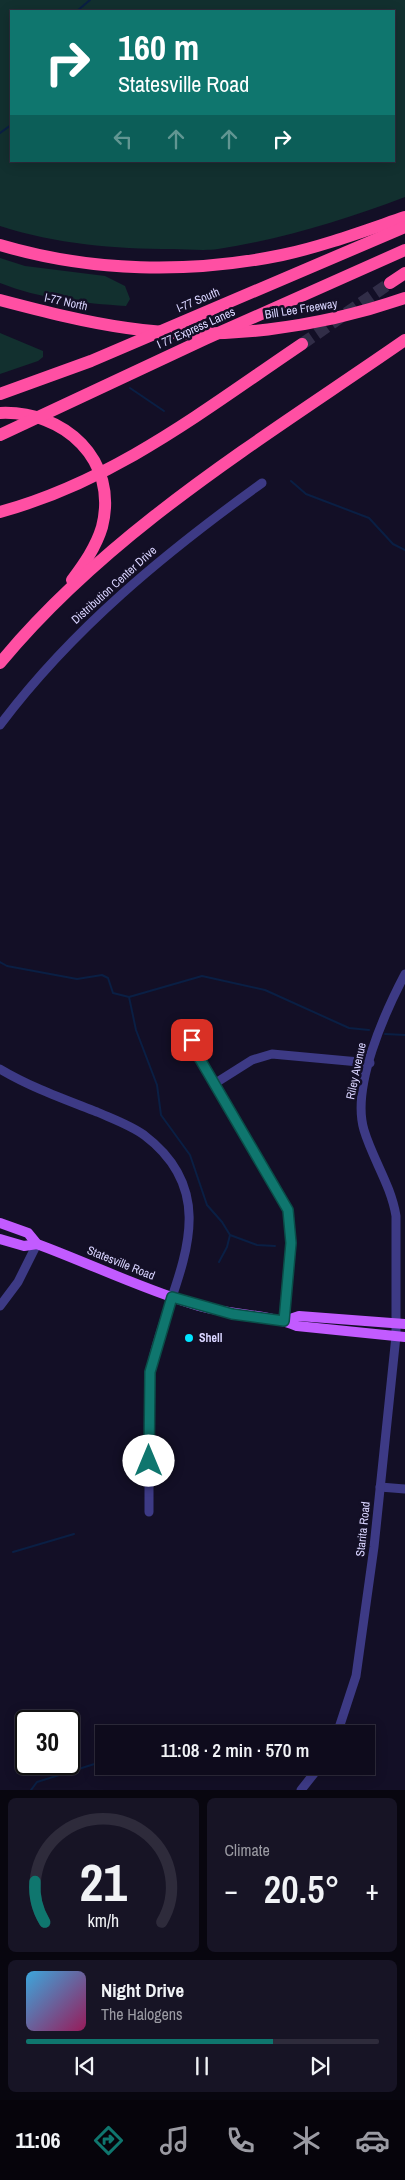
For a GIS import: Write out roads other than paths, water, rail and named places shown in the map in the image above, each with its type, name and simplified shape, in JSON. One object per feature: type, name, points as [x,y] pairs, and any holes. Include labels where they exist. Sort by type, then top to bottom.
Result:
[{"type":"highway","points":[[0,245],[43,256],[92,264],[145,267],[194,266],[283,254],[344,238],[405,216]]},
{"type":"highway","name":"I-77 South","points":[[0,394],[83,364],[405,227]]},
{"type":"highway","name":"I 77 Express Lanes","points":[[0,435],[205,338],[405,250]]},
{"type":"highway","points":[[390,283],[405,273]]},
{"type":"highway","points":[[0,291],[112,319],[131,329]]},
{"type":"highway","name":"Bill Lee Freeway","points":[[246,331],[298,325],[361,312],[405,298]]},
{"type":"highway","name":"I-77 North","points":[[0,300],[131,329],[187,332],[246,331]]},
{"type":"highway","points":[[57,600],[129,537],[184,494],[405,340]]},
{"type":"highway","points":[[0,512],[50,497],[116,467],[302,344]]},
{"type":"highway","points":[[0,413],[36,416],[62,426],[76,438],[87,451],[101,480],[104,512],[99,534],[84,563],[57,600],[0,663]]},
{"type":"main road","name":"Statesville Road","points":[[0,1223],[28,1233],[38,1244],[172,1297],[232,1314],[284,1321],[297,1326],[401,1336]]},
{"type":"main road","name":"Statesville Road","points":[[0,1239],[24,1246],[38,1244]]},
{"type":"main road","name":"Statesville Road","points":[[284,1321],[299,1316],[401,1324]]},
{"type":"street","name":"Distribution Center Drive","points":[[0,725],[44,670],[103,610],[163,557],[262,483]]},
{"type":"street","name":"Riley Avenue","points":[[401,1324],[396,1216],[393,1200],[362,1121],[362,1106],[380,1023],[405,974]]},
{"type":"street","points":[[192,1040],[197,1054],[288,1210],[291,1243],[284,1321]]},
{"type":"street","points":[[214,1084],[252,1060],[272,1054],[370,1063]]},
{"type":"street","points":[[0,1069],[29,1084],[129,1126],[151,1141],[166,1156],[181,1182],[187,1201],[189,1219],[187,1250],[150,1375],[148,1512]]},
{"type":"street","points":[[0,1306],[18,1282],[38,1244]]},
{"type":"street","name":"Starita Road","points":[[340,1725],[356,1676],[401,1336],[401,1324]]},
{"type":"street","points":[[380,1487],[405,1489]]},
{"type":"street","points":[[301,1790],[313,1775]]},
{"type":"waterway","points":[[78,10],[90,0]]},
{"type":"waterway","points":[[0,133],[10,126]]},
{"type":"waterway","points":[[130,388],[164,411]]},
{"type":"waterway","points":[[291,481],[306,494],[369,518],[393,544],[405,550]]},
{"type":"waterway","points":[[0,962],[7,966],[77,979],[102,975],[108,978],[113,993],[129,997],[202,976],[265,990],[349,1028],[369,1030]]},
{"type":"waterway","points":[[129,997],[136,1030],[157,1085],[161,1115],[190,1155],[207,1205],[222,1222],[230,1235],[257,1245],[275,1246]]},
{"type":"waterway","points":[[385,1034],[405,1035]]},
{"type":"waterway","points":[[219,1262],[227,1247],[230,1235]]},
{"type":"waterway","points":[[13,1552],[74,1534]]},
{"type":"waterway","points":[[31,1790],[37,1782],[95,1764]]},
{"type":"tunnel","points":[[302,344],[390,283]]},
{"type":"place","name":"Shell","points":[[189,1338]]}]
